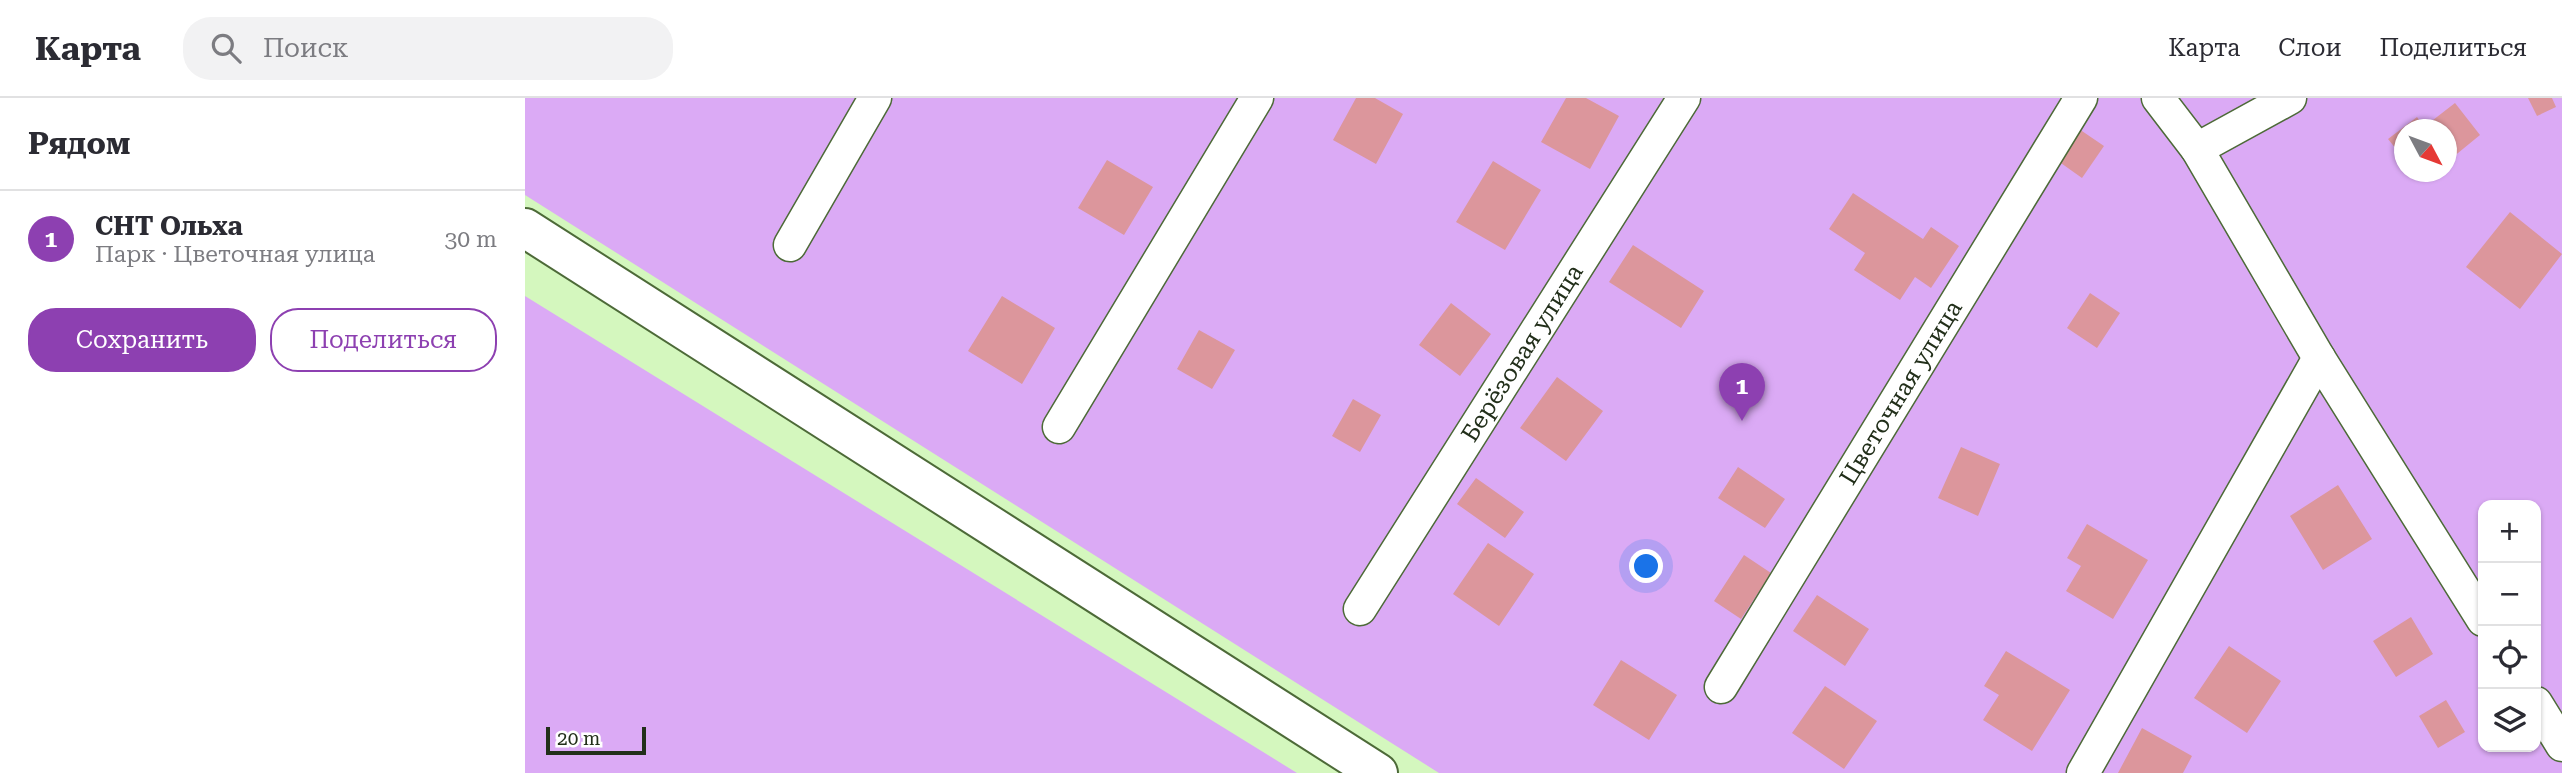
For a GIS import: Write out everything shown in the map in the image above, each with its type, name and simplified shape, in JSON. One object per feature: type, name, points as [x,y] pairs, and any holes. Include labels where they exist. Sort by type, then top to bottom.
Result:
[{"type":"main road","points":[[525,228],[1378,773]]},
{"type":"street","points":[[790,245],[875,98]]},
{"type":"street","points":[[1059,427],[1257,98]]},
{"type":"street","name":"Берёзовая улица","points":[[1360,609],[1684,98]]},
{"type":"street","name":"Цветочная улица","points":[[1721,687],[2081,98]]},
{"type":"street","points":[[2158,98],[2197,149],[2319,358],[2478,612]]},
{"type":"street","points":[[2197,149],[2290,98]]},
{"type":"street","points":[[2083,773],[2319,358]]},
{"type":"street","points":[[2541,711],[2562,745]]},
{"type":"shaded area","points":[[525,98],[2562,98],[2562,773],[1439,773],[525,195]]},
{"type":"shaded area","points":[[525,296],[1297,773],[525,773]]},
{"type":"building","points":[[1356,98],[1375,98],[1403,114],[1376,164],[1333,140]]},
{"type":"building","points":[[1566,98],[1586,98],[1619,116],[1590,169],[1541,142]]},
{"type":"building","points":[[2528,98],[2552,98],[2556,107],[2537,116]]},
{"type":"building","points":[[2455,103],[2480,135],[2457,154],[2457,119],[2434,119]]},
{"type":"building","points":[[2079,129],[2104,146],[2082,178],[2058,161]]},
{"type":"building","points":[[2394,134],[2394,146],[2388,139]]},
{"type":"building","points":[[1107,160],[1153,187],[1124,235],[1078,208]]},
{"type":"building","points":[[1493,161],[1541,190],[1505,250],[1456,222]]},
{"type":"building","points":[[1853,193],[1923,239],[1931,227],[1959,246],[1931,288],[1915,277],[1900,300],[1854,270],[1865,253],[1829,229]]},
{"type":"building","points":[[2510,212],[2562,254],[2520,309],[2466,267]]},
{"type":"building","points":[[1633,245],[1704,291],[1681,328],[1609,282]]},
{"type":"building","points":[[2090,293],[2120,313],[2097,348],[2067,328]]},
{"type":"building","points":[[1002,296],[1055,328],[1022,384],[968,351]]},
{"type":"building","points":[[1451,303],[1491,334],[1460,376],[1419,345]]},
{"type":"building","points":[[1199,330],[1235,350],[1212,389],[1177,369]]},
{"type":"building","points":[[1557,377],[1603,411],[1566,461],[1520,428]]},
{"type":"building","points":[[1353,399],[1381,415],[1360,452],[1332,436]]},
{"type":"building","points":[[1961,447],[2000,464],[1978,516],[1938,498]]},
{"type":"building","points":[[1738,467],[1785,499],[1765,528],[1718,498]]},
{"type":"building","points":[[1476,478],[1524,512],[1505,538],[1457,504]]},
{"type":"building","points":[[2338,485],[2372,539],[2323,570],[2290,516]]},
{"type":"building","points":[[2087,524],[2148,560],[2113,619],[2066,591],[2081,566],[2067,558]]},
{"type":"building","points":[[1488,543],[1534,574],[1499,626],[1453,594]]},
{"type":"building","points":[[1744,555],[1771,573],[1741,619],[1714,601]]},
{"type":"building","points":[[1817,595],[1869,629],[1845,666],[1793,631]]},
{"type":"building","points":[[2411,617],[2433,654],[2396,677],[2373,641]]},
{"type":"building","points":[[2229,646],[2281,681],[2247,733],[2194,698]]},
{"type":"building","points":[[2006,651],[2070,690],[2032,751],[1983,720],[1999,695],[1984,686]]},
{"type":"building","points":[[1621,660],[1677,695],[1649,740],[1593,705]]},
{"type":"building","points":[[1825,686],[1877,721],[1844,769],[1792,733]]},
{"type":"building","points":[[2446,700],[2465,732],[2438,748],[2419,716]]},
{"type":"building","points":[[2142,728],[2192,756],[2183,773],[2118,773]]},
{"type":"place","name":"СНТ Ольха","points":[[1742,421]]}]
